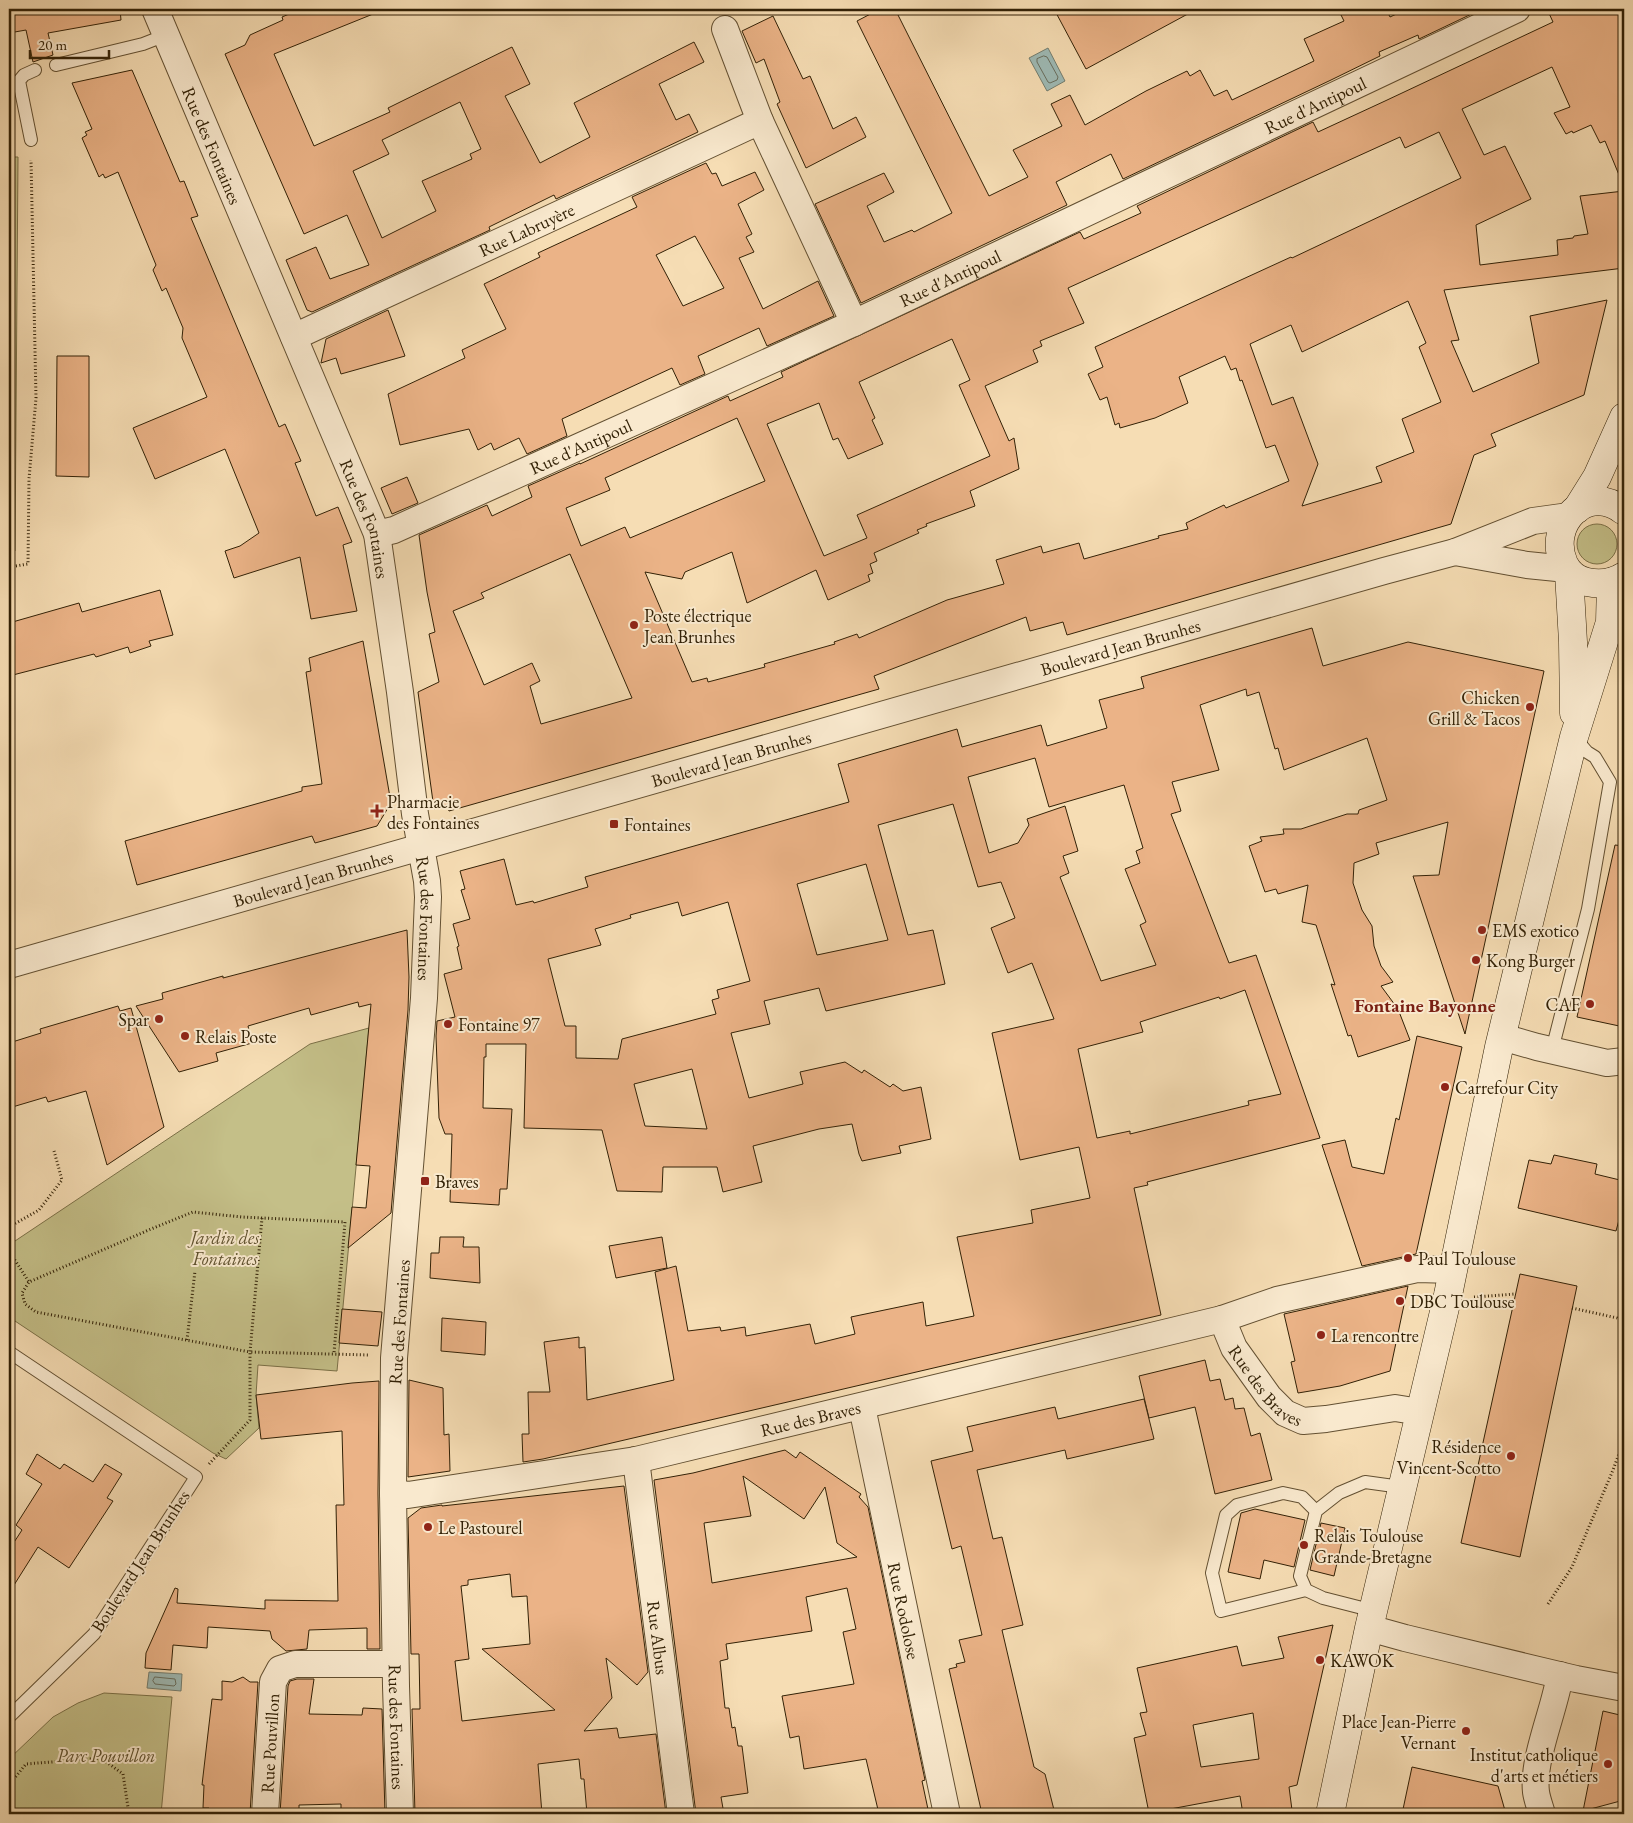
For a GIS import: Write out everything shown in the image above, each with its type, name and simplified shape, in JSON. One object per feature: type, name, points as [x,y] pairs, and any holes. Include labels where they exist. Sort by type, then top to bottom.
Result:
[{"type":"main road","points":[[1330,1814],[1401,1487],[1453,1270],[1502,1037],[1574,737],[1610,622],[1621,578],[1597,584],[1578,580],[1568,571],[1560,555],[1559,541],[1562,528],[1597,477],[1624,417]]},
{"type":"main road","points":[[1573,513],[1588,504],[1600,502],[1611,504],[1624,511]]},
{"type":"main road","points":[[1568,571],[1573,642],[1574,737]]},
{"type":"street","name":"Rue des Fontaines","points":[[155,9],[377,534],[420,848],[427,881],[424,998],[394,1358],[393,1493],[400,1814]]},
{"type":"street","name":"Rue d'Antipoul","points":[[377,534],[394,530],[854,323],[1517,9]]},
{"type":"street","points":[[725,29],[760,121],[854,323]]},
{"type":"street","name":"Rue Labruyère","points":[[294,337],[760,121]]},
{"type":"street","name":"Boulevard Jean Brunhes","points":[[9,965],[1365,576],[1455,552],[1533,521],[1573,513]]},
{"type":"street","name":"Boulevard Jean Brunhes","points":[[1455,552],[1568,571]]},
{"type":"street","points":[[1502,1037],[1606,1063],[1624,1061]]},
{"type":"street","name":"Rue des Braves","points":[[393,1493],[408,1495],[636,1460],[1222,1319],[1277,1300],[1417,1269],[1453,1270]]},
{"type":"street","name":"Rue des Braves","points":[[1222,1319],[1234,1348],[1269,1397],[1285,1414],[1303,1420],[1326,1419],[1395,1408],[1420,1412]]},
{"type":"street","name":"Rue Rodolose","points":[[862,1407],[947,1814]]},
{"type":"street","name":"Rue Albus","points":[[636,1460],[681,1814]]},
{"type":"street","points":[[1371,1620],[1405,1638],[1624,1688]]},
{"type":"street","name":"Rue Pouvillon","points":[[265,1814],[273,1682],[280,1669],[295,1664],[396,1664]]},
{"type":"street","points":[[1542,1814],[1536,1792],[1537,1764],[1558,1690],[1560,1674]]},
{"type":"lane","points":[[56,65],[143,44],[166,35]]},
{"type":"lane","points":[[31,140],[19,81],[24,75],[35,70]]},
{"type":"lane","points":[[1552,1050],[1588,909],[1610,782],[1595,757],[1574,737]]},
{"type":"lane","name":"Boulevard Jean Brunhes","points":[[9,1352],[196,1477],[94,1634],[9,1717]]},
{"type":"lane","points":[[1371,1620],[1306,1590],[1300,1576],[1316,1511],[1339,1492],[1366,1482],[1401,1487]]},
{"type":"lane","points":[[1306,1590],[1221,1611],[1212,1573],[1226,1515],[1237,1505],[1283,1492],[1302,1497],[1316,1511]]},
{"type":"path","points":[[9,567],[28,564],[29,479],[36,398],[31,140]]},
{"type":"path","points":[[9,1227],[39,1210],[62,1180],[54,1151]]},
{"type":"path","points":[[334,1353],[345,1222],[193,1212],[29,1282],[22,1293],[25,1304],[36,1312],[250,1352],[334,1353],[394,1358]]},
{"type":"path","points":[[218,1455],[250,1420],[250,1352],[262,1218]]},
{"type":"path","points":[[9,1251],[29,1282]]},
{"type":"path","points":[[187,1340],[194,1271]]},
{"type":"path","points":[[1472,1297],[1515,1294]]},
{"type":"path","points":[[1572,1308],[1617,1318],[1624,1322]]},
{"type":"path","points":[[1548,1604],[1572,1567],[1624,1440]]},
{"type":"path","points":[[9,1785],[26,1764],[101,1758],[124,1774],[128,1814]]},
{"type":"green space","points":[[9,157],[18,157],[15,551],[9,551]]},
{"type":"green space","points":[[1597,524],[1608,527],[1614,533],[1617,544],[1614,555],[1608,561],[1597,564],[1586,561],[1580,555],[1577,544],[1580,533],[1586,527]]},
{"type":"green space","name":"Jardin des Fontaines","points":[[369,1028],[337,1371],[258,1365],[256,1395],[259,1428],[226,1459],[213,1453],[9,1317],[9,1245],[310,1044]]},
{"type":"green space","name":"Parc Pouvillon","points":[[104,1693],[172,1697],[161,1814],[9,1814],[9,1759],[53,1717],[78,1703]]},
{"type":"water","points":[[1048,48],[1065,81],[1047,91],[1029,58]]},
{"type":"water","points":[[149,1672],[182,1674],[181,1691],[147,1688]]},
{"type":"building","points":[[9,9],[120,9],[121,20],[48,33],[53,55],[33,62],[26,30],[9,33]]},
{"type":"building","points":[[301,9],[383,10],[274,54],[314,146],[390,112],[388,108],[512,47],[530,84],[505,96],[540,163],[590,137],[574,103],[694,42],[704,62],[659,84],[676,120],[689,114],[698,132],[556,199],[554,195],[489,227],[490,230],[312,312],[307,310],[286,260],[316,247],[330,279],[369,265],[347,215],[304,234],[225,54],[245,45],[250,35],[283,20],[282,17]],"holes":[[[460,102],[481,149],[470,154],[472,159],[422,181],[436,211],[382,238],[353,171],[389,154],[382,140]]]},
{"type":"building","points":[[880,9],[895,9],[989,196],[1028,177],[1013,150],[1062,126],[1051,104],[1070,95],[1085,125],[1146,91],[1187,71],[1190,76],[1200,70],[1214,96],[1227,90],[1232,100],[1314,61],[1304,39],[1344,21],[1338,9],[1386,9],[1390,17],[1407,9],[1482,9],[1419,39],[1418,35],[1379,52],[1380,56],[1123,179],[1111,154],[1056,182],[1067,205],[861,303],[815,204],[884,173],[894,192],[867,206],[884,242],[912,230],[914,232],[952,213],[857,21]]},
{"type":"building","points":[[1054,9],[1197,9],[1086,69]]},
{"type":"building","points":[[1547,9],[1615,9],[1624,22],[1624,187],[1605,141],[1600,143],[1591,125],[1566,134],[1554,113],[1570,107],[1552,67],[1462,109],[1484,155],[1505,146],[1531,199],[1476,225],[1480,265],[1558,255],[1557,240],[1588,234],[1580,196],[1624,191],[1624,268],[1444,290],[1459,340],[1451,341],[1473,392],[1539,363],[1530,316],[1607,300],[1584,395],[1491,434],[1496,446],[1474,455],[1451,524],[1067,635],[1063,622],[1030,631],[1026,617],[874,676],[879,689],[449,811],[447,805],[434,809],[418,692],[439,682],[429,634],[435,632],[419,535],[487,505],[492,516],[532,497],[528,486],[728,396],[730,401],[783,377],[781,372],[1080,232],[1084,239],[1141,213],[1137,206],[1313,122],[1318,132],[1553,22]],"holes":[[[1439,132],[1461,178],[1292,258],[1095,347],[1103,367],[1088,374],[1100,400],[1107,397],[1115,425],[1119,423],[1120,428],[1155,418],[1188,403],[1179,377],[1225,356],[1231,370],[1236,368],[1240,381],[1242,380],[1266,448],[1275,445],[1289,481],[1226,508],[1224,505],[1186,523],[1188,529],[1158,536],[1159,538],[1084,559],[1079,543],[1043,553],[1041,546],[996,560],[1004,584],[947,600],[859,638],[857,634],[834,642],[835,644],[764,664],[765,667],[708,682],[707,678],[692,682],[645,572],[682,579],[685,572],[732,552],[747,603],[816,570],[828,600],[870,581],[868,575],[873,573],[870,564],[877,561],[874,553],[919,533],[917,530],[927,526],[926,524],[975,506],[970,491],[1019,469],[1014,438],[1009,441],[985,386],[1038,362],[1033,350],[1042,346],[1040,341],[1084,323],[1068,288],[1400,137],[1405,148]],[[1408,301],[1426,343],[1419,347],[1441,402],[1402,419],[1414,452],[1376,467],[1382,482],[1302,506],[1318,464],[1293,397],[1272,405],[1250,344],[1291,325],[1302,352]],[[952,339],[970,380],[959,385],[990,456],[857,515],[867,538],[824,556],[767,424],[819,403],[833,440],[838,438],[848,459],[883,444],[872,420],[875,418],[859,382]],[[737,418],[765,481],[630,538],[625,527],[581,546],[566,508],[610,490],[605,478]],[[570,554],[632,698],[541,724],[530,686],[540,681],[532,663],[484,685],[453,611],[484,598],[481,593]]]},
{"type":"building","points":[[773,16],[803,79],[810,76],[833,129],[856,117],[866,137],[806,168],[777,104],[780,102],[764,59],[756,63],[742,31]]},
{"type":"building","points":[[132,70],[180,182],[184,181],[198,216],[191,218],[279,427],[285,424],[301,461],[295,463],[316,516],[338,507],[352,542],[343,545],[357,611],[311,619],[300,557],[234,578],[225,551],[240,546],[259,533],[225,449],[155,479],[133,428],[207,397],[182,338],[183,328],[166,288],[162,291],[153,270],[156,265],[118,172],[105,178],[103,174],[99,177],[82,138],[87,135],[85,132],[92,129],[72,83]]},
{"type":"building","points":[[706,163],[712,174],[716,173],[722,186],[755,172],[764,190],[738,204],[752,234],[746,237],[754,252],[739,258],[763,309],[818,281],[834,316],[767,346],[759,328],[698,356],[705,374],[680,385],[672,368],[562,419],[567,436],[527,454],[519,438],[494,450],[491,443],[478,450],[469,429],[400,445],[388,394],[465,358],[462,350],[506,329],[484,284],[540,257],[538,253],[637,207],[632,197]],"holes":[[[695,236],[724,288],[683,306],[656,255]]]},
{"type":"building","points":[[388,310],[405,356],[341,374],[336,358],[321,363],[326,339]]},
{"type":"building","points":[[57,356],[89,356],[89,477],[56,476]]},
{"type":"building","points":[[407,477],[418,503],[392,514],[381,488]]},
{"type":"building","points":[[160,590],[173,635],[149,641],[151,646],[130,653],[128,647],[96,657],[94,654],[9,676],[9,623],[79,603],[82,612]]},
{"type":"building","points":[[1312,628],[1323,666],[1408,642],[1544,671],[1465,1034],[1413,876],[1439,875],[1448,822],[1376,843],[1379,854],[1354,863],[1353,883],[1362,910],[1372,926],[1374,946],[1381,966],[1393,982],[1381,986],[1398,1009],[1410,1040],[1358,1057],[1351,1035],[1348,1036],[1331,984],[1335,985],[1316,925],[1302,922],[1308,885],[1278,894],[1276,889],[1265,892],[1249,846],[1262,841],[1260,837],[1284,834],[1283,829],[1301,829],[1347,814],[1358,814],[1359,810],[1387,800],[1367,738],[1284,770],[1278,748],[1275,749],[1259,692],[1247,696],[1246,689],[1200,705],[1219,770],[1172,782],[1181,811],[1171,814],[1229,963],[1256,955],[1320,1138],[1147,1182],[1148,1185],[1134,1188],[1161,1315],[543,1459],[523,1462],[522,1434],[529,1434],[528,1392],[550,1392],[544,1342],[579,1337],[579,1348],[585,1347],[587,1400],[674,1380],[655,1272],[676,1266],[688,1331],[720,1327],[721,1331],[745,1327],[746,1336],[810,1324],[815,1344],[855,1334],[851,1317],[923,1302],[926,1326],[974,1316],[957,1237],[1033,1223],[1031,1210],[1090,1198],[1079,1147],[1020,1160],[992,1033],[1054,1019],[1032,963],[1008,973],[991,928],[1015,918],[1001,882],[978,887],[953,804],[878,825],[908,935],[933,930],[945,984],[826,1011],[819,988],[764,1001],[770,1024],[731,1033],[749,1098],[803,1084],[800,1072],[845,1062],[862,1073],[864,1070],[890,1087],[893,1084],[903,1091],[921,1087],[931,1139],[899,1146],[901,1153],[862,1161],[852,1124],[819,1129],[753,1146],[762,1182],[723,1192],[717,1167],[663,1167],[662,1192],[617,1191],[602,1130],[524,1128],[526,1044],[486,1044],[483,1108],[512,1109],[507,1189],[500,1189],[499,1205],[450,1202],[452,1134],[445,1134],[439,1118],[436,1036],[437,1021],[455,1017],[444,974],[462,969],[457,947],[459,946],[453,924],[470,919],[461,890],[465,889],[460,871],[504,859],[516,905],[533,901],[534,903],[588,887],[585,877],[849,802],[838,764],[957,729],[962,747],[1041,725],[1047,746],[1107,728],[1099,700],[1144,688],[1141,677]],"holes":[[[1035,758],[1049,807],[1124,785],[1143,848],[1136,851],[1140,863],[1125,869],[1146,922],[1140,925],[1156,965],[1101,981],[1060,877],[1069,873],[1063,856],[1078,851],[1065,806],[1027,819],[1029,825],[1018,843],[989,853],[968,777]],[[866,864],[888,940],[817,955],[797,884]],[[678,902],[682,916],[728,902],[750,981],[717,990],[719,998],[712,1000],[716,1014],[622,1039],[618,1059],[576,1058],[576,1026],[565,1026],[548,959],[601,945],[595,929],[631,918],[630,915]],[[1245,990],[1281,1094],[1248,1101],[1249,1105],[1130,1134],[1130,1131],[1097,1138],[1078,1049],[1143,1032],[1140,1022],[1219,997],[1220,999]],[[692,1069],[707,1129],[645,1126],[634,1084]]]},
{"type":"building","points":[[363,641],[391,803],[377,826],[315,843],[312,836],[137,885],[125,841],[302,791],[302,787],[322,784],[306,672],[311,671],[309,658]]},
{"type":"building","points":[[1615,845],[1624,846],[1624,1027],[1577,1017]]},
{"type":"building","points":[[407,930],[408,1010],[391,1213],[348,1248],[352,1207],[366,1208],[370,1166],[356,1165],[371,1004],[359,1007],[358,1002],[311,1015],[309,1008],[248,1026],[252,1043],[216,1053],[218,1061],[179,1072],[136,1006],[163,999],[162,993]]},
{"type":"building","points":[[118,1006],[120,1011],[131,1008],[164,1127],[107,1165],[86,1091],[48,1102],[46,1097],[9,1108],[9,1043],[41,1033],[40,1029]]},
{"type":"building","points":[[1417,1036],[1462,1047],[1416,1254],[1362,1266],[1322,1145],[1345,1140],[1352,1167],[1384,1174],[1396,1118],[1399,1120]]},
{"type":"building","points":[[1554,1155],[1597,1164],[1595,1174],[1624,1181],[1624,1222],[1619,1220],[1616,1231],[1518,1208],[1529,1160],[1551,1164]]},
{"type":"building","points":[[440,1237],[464,1237],[463,1247],[479,1247],[480,1283],[430,1278],[431,1253],[439,1253]]},
{"type":"building","points":[[662,1237],[667,1268],[616,1278],[609,1246]]},
{"type":"building","name":"Résidence Vincent-Scotto","points":[[1520,1274],[1577,1286],[1520,1557],[1461,1543]]},
{"type":"building","points":[[1408,1286],[1390,1371],[1340,1386],[1298,1393],[1291,1362],[1295,1361],[1284,1314]]},
{"type":"building","points":[[342,1309],[382,1312],[378,1346],[339,1343]]},
{"type":"building","points":[[442,1318],[486,1322],[485,1355],[441,1351]]},
{"type":"building","points":[[1205,1360],[1210,1381],[1220,1379],[1225,1400],[1233,1398],[1235,1409],[1244,1408],[1251,1436],[1260,1433],[1272,1480],[1215,1494],[1195,1407],[1149,1418],[1139,1376]]},
{"type":"building","points":[[409,1380],[443,1388],[444,1435],[449,1434],[450,1471],[408,1477]]},
{"type":"building","points":[[379,1381],[380,1649],[367,1649],[367,1628],[309,1630],[307,1649],[286,1651],[272,1639],[270,1631],[208,1627],[207,1648],[173,1645],[171,1670],[145,1668],[146,1653],[175,1588],[178,1589],[177,1603],[265,1609],[265,1600],[338,1601],[336,1505],[344,1505],[342,1431],[261,1439],[256,1395]]},
{"type":"building","points":[[1144,1399],[1154,1439],[1067,1459],[1065,1450],[977,1470],[993,1539],[1002,1537],[1023,1625],[1002,1630],[1034,1767],[1045,1774],[1055,1814],[982,1814],[949,1669],[957,1667],[956,1664],[965,1662],[959,1640],[982,1635],[961,1546],[952,1549],[931,1461],[973,1451],[967,1427],[1055,1407],[1058,1419]]},
{"type":"building","points":[[785,1450],[796,1458],[800,1452],[861,1494],[859,1497],[868,1507],[925,1780],[922,1781],[929,1814],[879,1814],[866,1759],[804,1769],[799,1736],[790,1738],[782,1696],[854,1684],[843,1632],[856,1629],[847,1588],[806,1597],[812,1631],[726,1644],[728,1659],[720,1661],[725,1708],[729,1708],[732,1728],[735,1727],[738,1746],[742,1746],[748,1793],[721,1797],[724,1814],[696,1814],[654,1480],[693,1473]],"holes":[[[743,1476],[804,1519],[825,1487],[837,1543],[857,1557],[712,1583],[704,1523],[751,1516]]]},
{"type":"building","points":[[37,1454],[60,1469],[64,1464],[93,1482],[105,1464],[122,1474],[107,1498],[113,1501],[69,1568],[38,1547],[9,1593],[9,1550],[22,1530],[16,1525],[42,1484],[26,1474]]},
{"type":"building","points":[[624,1486],[648,1672],[637,1685],[606,1658],[612,1698],[584,1731],[617,1728],[619,1738],[656,1734],[666,1814],[587,1814],[584,1779],[581,1779],[579,1759],[538,1764],[542,1814],[415,1814],[412,1709],[420,1709],[419,1654],[411,1654],[408,1518],[421,1508]],"holes":[[[510,1574],[512,1597],[527,1596],[530,1644],[482,1649],[555,1710],[462,1721],[455,1661],[469,1659],[461,1586],[468,1585],[468,1580]]]},
{"type":"building","points":[[1255,1509],[1305,1520],[1294,1567],[1264,1560],[1260,1579],[1228,1572],[1241,1513]]},
{"type":"building","points":[[1321,1523],[1345,1528],[1334,1576],[1310,1570]]},
{"type":"building","points":[[1333,1625],[1297,1785],[1289,1787],[1292,1810],[1288,1811],[1288,1814],[1243,1814],[1240,1796],[1149,1813],[1134,1738],[1146,1735],[1140,1713],[1147,1712],[1137,1668],[1237,1646],[1242,1666],[1284,1658],[1278,1637]],"holes":[[[1253,1713],[1259,1759],[1201,1767],[1193,1725]]]},
{"type":"building","points":[[243,1677],[250,1682],[258,1682],[250,1814],[209,1814],[209,1808],[203,1808],[204,1785],[202,1785],[212,1699],[222,1700],[222,1681],[232,1682]]},
{"type":"building","points":[[314,1679],[309,1714],[362,1715],[363,1708],[382,1709],[385,1814],[341,1814],[341,1804],[299,1805],[299,1814],[280,1814],[288,1686],[290,1681]]},
{"type":"building","name":"Institut catholique d'arts et métiers","points":[[1603,1711],[1624,1716],[1624,1800],[1583,1811]]},
{"type":"building","points":[[1412,1767],[1498,1786],[1506,1814],[1402,1814]]},
{"type":"place","name":"Poste électrique Jean Brunhes","points":[[634,625]]},
{"type":"place","name":"Chicken Grill & Tacos","points":[[1530,707]]},
{"type":"place","name":"Pharmacie des Fontaines","points":[[377,811]]},
{"type":"place","name":"Fontaines","points":[[614,824]]},
{"type":"place","name":"EMS exotico","points":[[1482,930]]},
{"type":"place","name":"Kong Burger","points":[[1476,960]]},
{"type":"place","name":"CAF","points":[[1590,1004]]},
{"type":"place","name":"Spar","points":[[159,1019]]},
{"type":"place","name":"Fontaine 97","points":[[448,1024]]},
{"type":"place","name":"Relais Poste","points":[[185,1036]]},
{"type":"place","name":"Carrefour City","points":[[1445,1087]]},
{"type":"place","name":"Braves","points":[[425,1181]]},
{"type":"place","name":"Paul Toulouse","points":[[1408,1258]]},
{"type":"place","name":"DBC Toulouse","points":[[1400,1301]]},
{"type":"place","name":"La rencontre","points":[[1321,1335]]},
{"type":"place","name":"Résidence Vincent-Scotto","points":[[1511,1456]]},
{"type":"place","name":"Le Pastourel","points":[[428,1527]]},
{"type":"place","name":"Relais Toulouse Grande-Bretagne","points":[[1304,1545]]},
{"type":"place","name":"KAWOK","points":[[1320,1660]]},
{"type":"place","name":"Place Jean-Pierre Vernant","points":[[1466,1731]]},
{"type":"place","name":"Institut catholique d'arts et métiers","points":[[1608,1764]]},
{"type":"district","name":"Fontaine Bayonne","points":[[1425,1005]]}]
